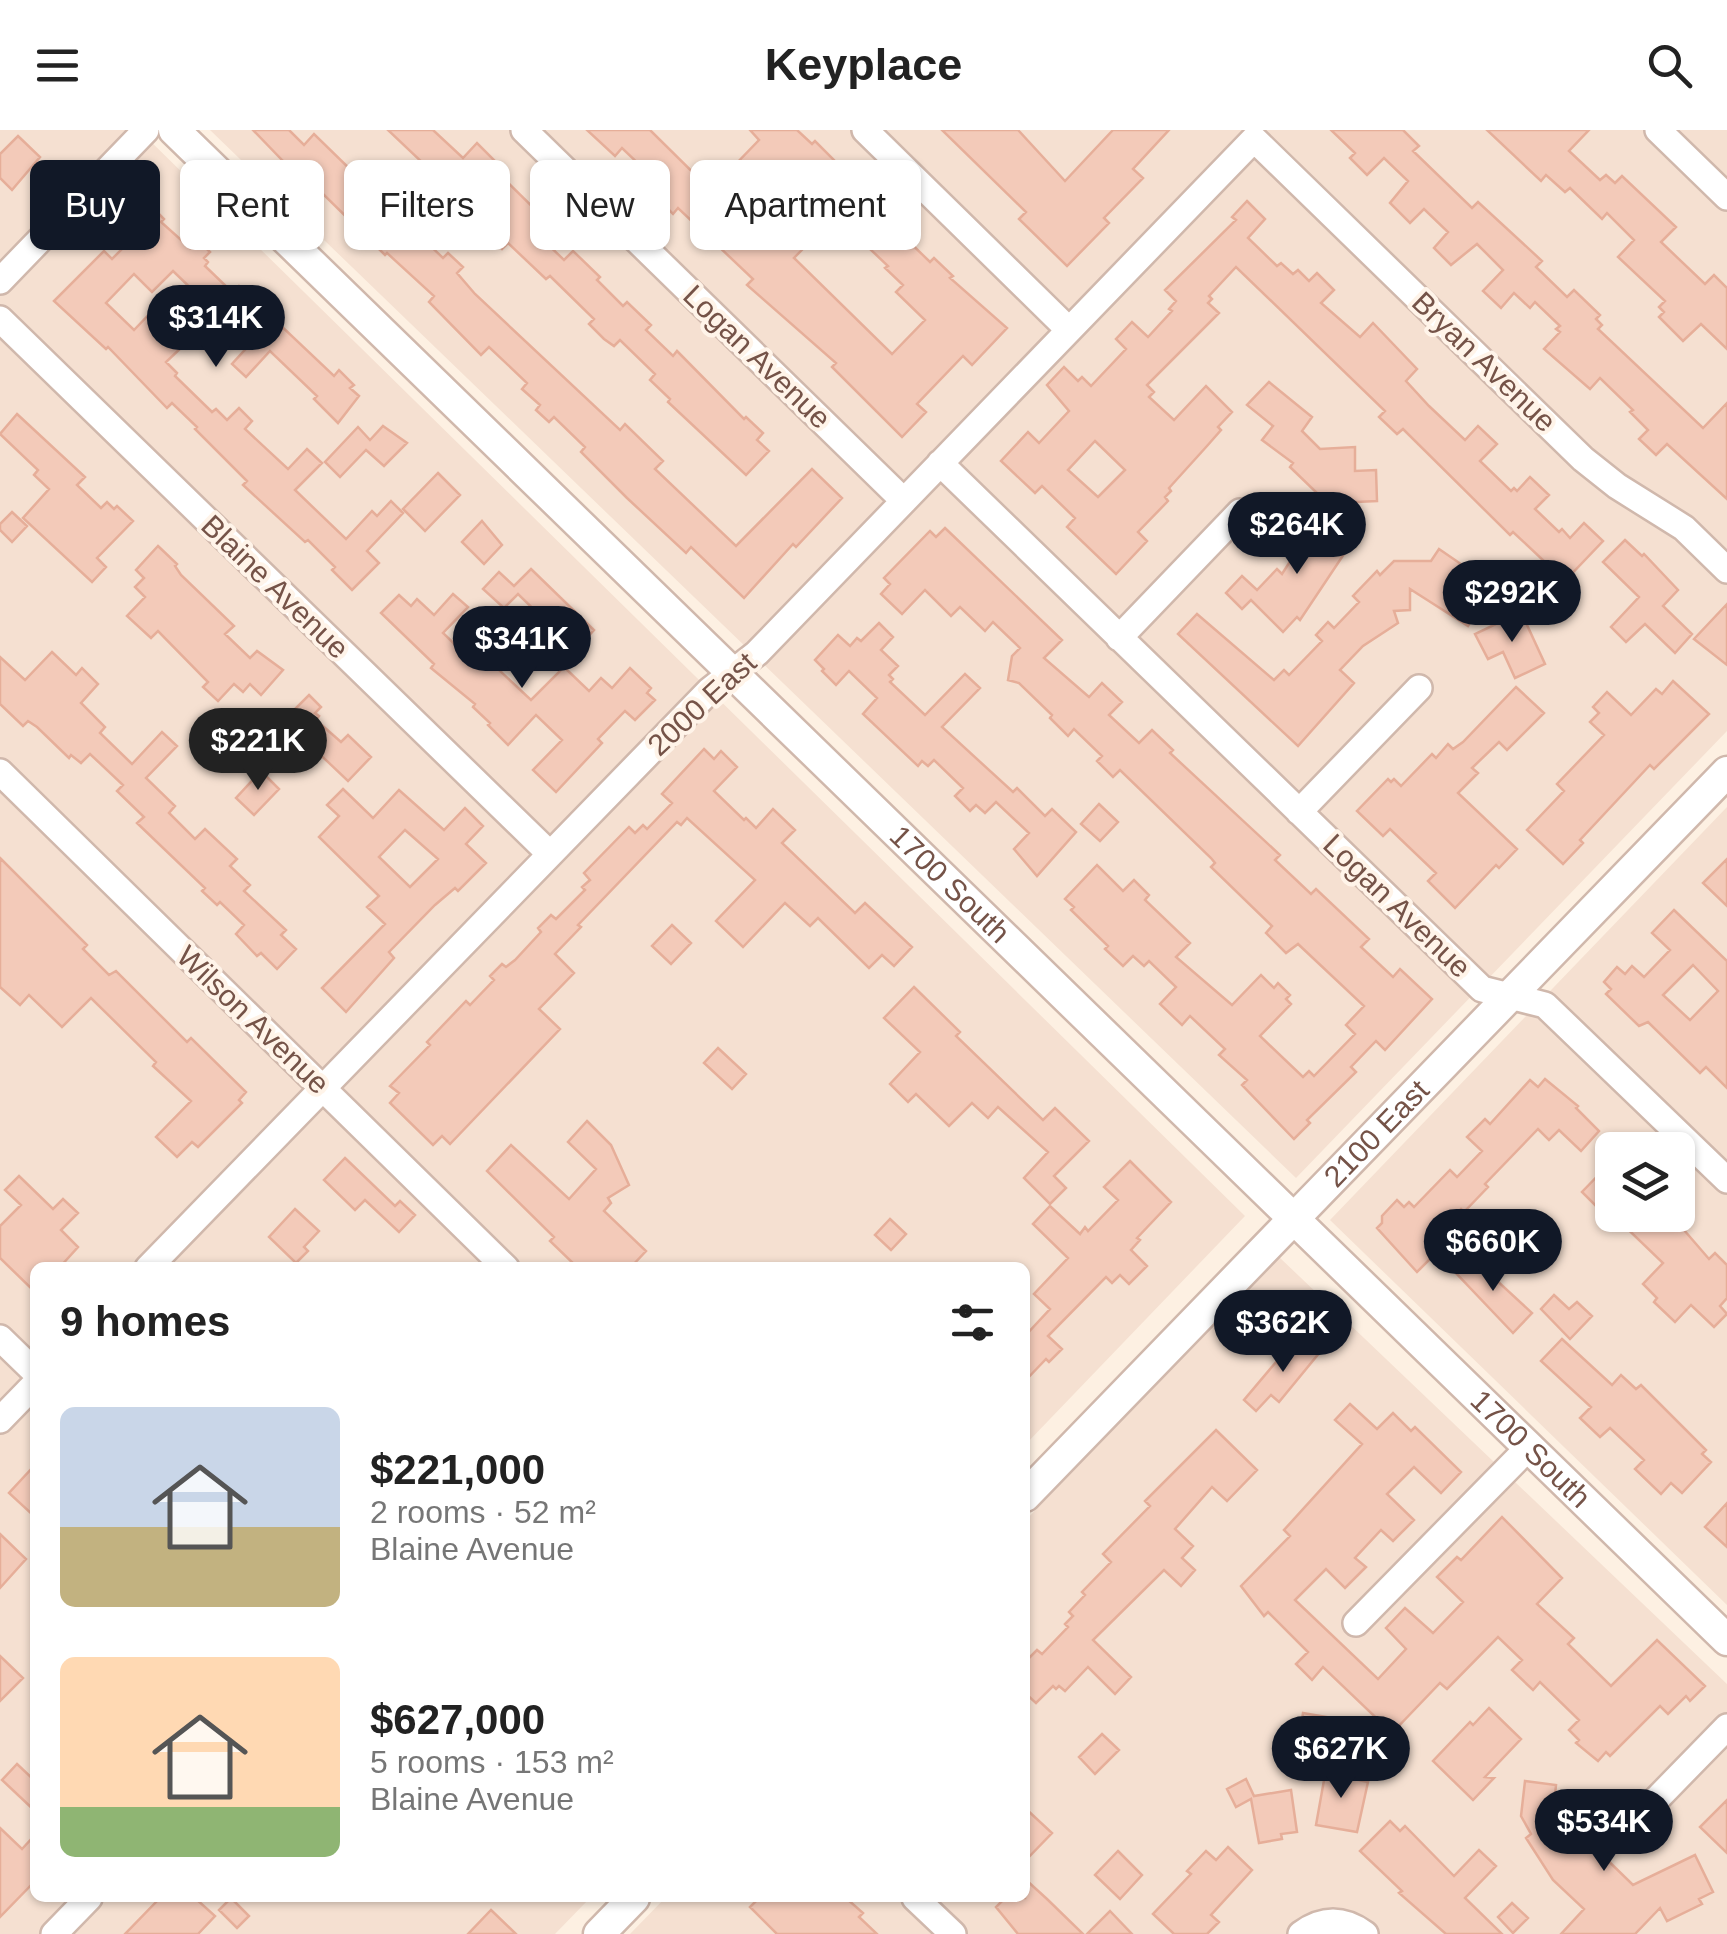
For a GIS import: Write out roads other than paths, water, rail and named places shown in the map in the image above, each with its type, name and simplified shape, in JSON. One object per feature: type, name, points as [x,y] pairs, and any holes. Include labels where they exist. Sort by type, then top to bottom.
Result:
[{"type":"street","points":[[0,280],[146,130]]},
{"type":"street","name":"1700 South","points":[[174,130],[1727,1640]]},
{"type":"street","name":"Logan Avenue","points":[[524,130],[904,500]]},
{"type":"street","points":[[865,130],[1069,330]]},
{"type":"street","points":[[1658,130],[1727,198]]},
{"type":"street","name":"2000 East","points":[[154,1262],[710,690],[733,674],[940,464],[1254,139]]},
{"type":"street","name":"Bryan Avenue","points":[[1254,139],[1584,458],[1616,486],[1684,528],[1727,570]]},
{"type":"street","name":"Blaine Avenue","points":[[0,319],[550,854]]},
{"type":"street","name":"Logan Avenue","points":[[940,464],[1482,988],[1544,1005],[1727,1180]]},
{"type":"street","points":[[1119,638],[1240,512]]},
{"type":"street","name":"Logan Avenue","points":[[1299,812],[1419,688]]},
{"type":"street","name":"Wilson Avenue","points":[[0,772],[500,1262]]},
{"type":"street","name":"2100 East","points":[[1030,1491],[1727,772]]},
{"type":"street","points":[[0,1338],[30,1367]]},
{"type":"street","points":[[0,1420],[30,1389]]},
{"type":"street","points":[[1356,1624],[1529,1447]]},
{"type":"street","points":[[1648,1808],[1727,1726]]},
{"type":"street","points":[[54,1934],[85,1902]]},
{"type":"street","points":[[599,1934],[630,1902]]},
{"type":"street","points":[[919,1902],[953,1934]]},
{"type":"street","points":[[1301,1934],[1312,1926],[1334,1921],[1365,1934]]}]
